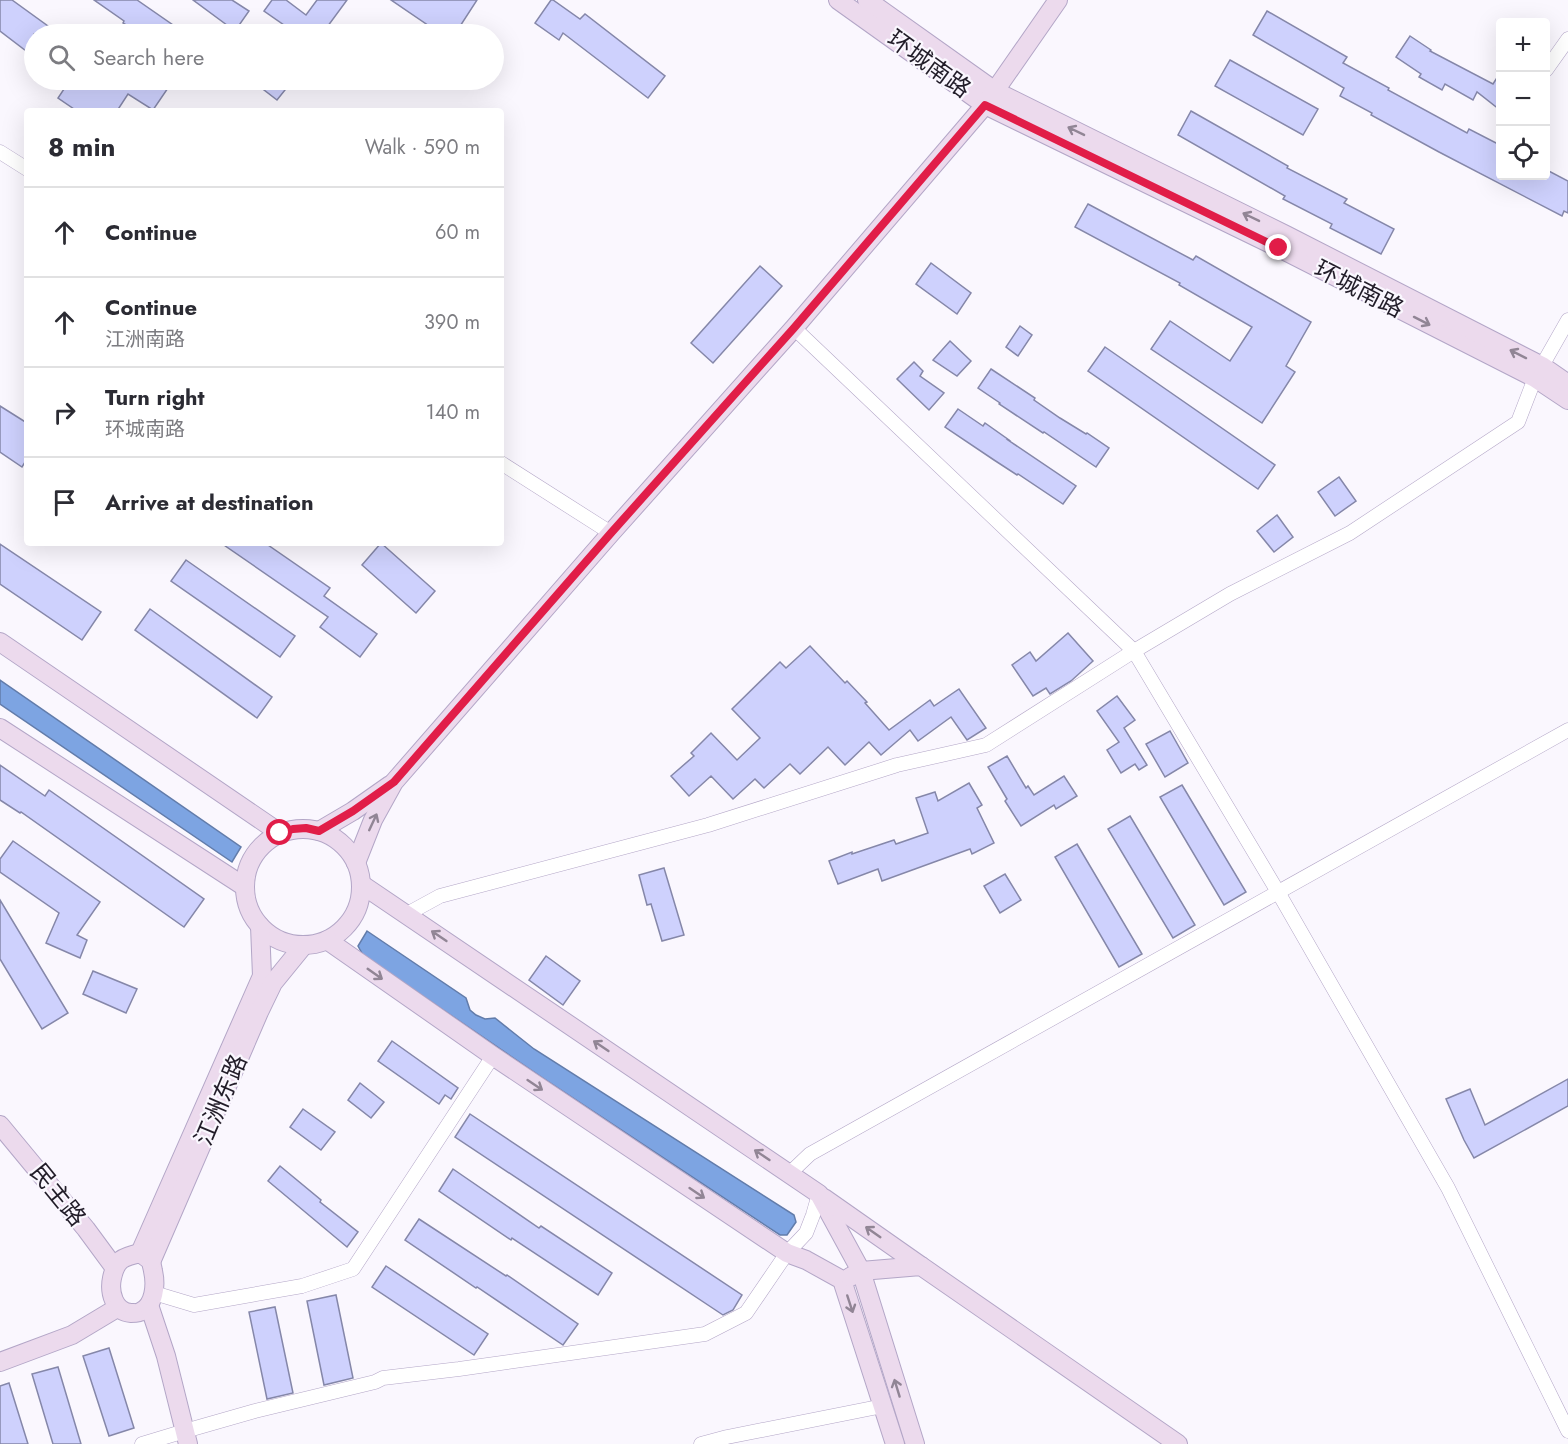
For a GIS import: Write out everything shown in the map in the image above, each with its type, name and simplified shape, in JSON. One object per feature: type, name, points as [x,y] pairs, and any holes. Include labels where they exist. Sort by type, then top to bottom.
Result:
[{"type":"main road","name":"环城南路","points":[[838,0],[990,98],[1279,248],[1538,372],[1568,384]]},
{"type":"main road","name":"环城南路","points":[[867,0],[990,98]]},
{"type":"main road","points":[[356,863],[373,820],[394,782],[794,328],[990,98],[1058,0]]},
{"type":"main road","name":"环城南路","points":[[1538,372],[1568,400]]},
{"type":"main road","points":[[0,642],[280,833]]},
{"type":"main road","points":[[0,728],[245,888]]},
{"type":"main road","points":[[319,831],[353,811],[394,782]]},
{"type":"main road","points":[[306,828],[319,831],[330,835],[350,852],[356,863],[361,895],[353,917],[337,934],[316,944],[292,944],[270,934],[253,916],[247,901],[246,874],[251,860],[259,849],[280,833],[306,828]]},
{"type":"main road","points":[[361,884],[819,1194],[1178,1444]]},
{"type":"main road","name":"江洲东路","points":[[146,1258],[262,976],[260,926]]},
{"type":"main road","points":[[327,940],[493,1056],[787,1253],[806,1260],[842,1280],[895,1444]]},
{"type":"main road","name":"江洲东路","points":[[146,1258],[273,983],[304,945]]},
{"type":"main road","name":"民主路","points":[[0,1125],[86,1229],[114,1267]]},
{"type":"main road","points":[[819,1194],[861,1271],[915,1444]]},
{"type":"main road","points":[[152,1299],[140,1313],[128,1313],[117,1308],[111,1295],[111,1282],[114,1267],[123,1256],[146,1258],[155,1279],[152,1299],[186,1437]]},
{"type":"main road","points":[[842,1280],[861,1271],[921,1266]]},
{"type":"main road","points":[[0,1362],[72,1335],[117,1308]]},
{"type":"street","points":[[1550,63],[1568,39]]},
{"type":"street","points":[[0,152],[24,167]]},
{"type":"street","points":[[407,914],[440,896],[708,825],[897,765],[986,745],[1134,651],[1230,594],[1350,533],[1518,422],[1538,372],[1568,320]]},
{"type":"street","points":[[794,328],[1134,651],[1278,892],[1448,1188],[1568,1431]]},
{"type":"street","points":[[504,466],[611,533]]},
{"type":"street","points":[[789,1174],[810,1154],[1568,730]]},
{"type":"street","points":[[152,1299],[194,1305],[302,1286],[353,1269],[493,1056]]},
{"type":"street","points":[[142,1444],[186,1437],[375,1382],[383,1377],[459,1369],[705,1334],[746,1312],[787,1253],[806,1233],[819,1194]]},
{"type":"street","points":[[701,1444],[883,1406]]},
{"type":"water","points":[[0,680],[241,847],[232,862],[0,704]]},
{"type":"water","points":[[367,931],[466,998],[470,1010],[476,1015],[485,1019],[495,1018],[534,1049],[794,1215],[796,1222],[787,1235],[780,1235],[541,1077],[363,955],[358,946]]},
{"type":"building","points":[[0,0],[12,0],[45,24],[24,24],[24,49],[0,31]]},
{"type":"building","points":[[94,0],[137,0],[172,24],[125,24],[124,21]]},
{"type":"building","points":[[193,0],[232,0],[249,11],[240,24],[226,24]]},
{"type":"building","points":[[272,0],[286,0],[306,15],[317,0],[347,0],[329,24],[283,24],[264,11]]},
{"type":"building","points":[[391,0],[477,0],[461,24],[426,24]]},
{"type":"building","points":[[551,0],[580,19],[585,14],[665,76],[648,98],[563,33],[559,40],[535,23]]},
{"type":"building","points":[[1267,11],[1347,57],[1343,63],[1389,88],[1388,90],[1467,133],[1469,129],[1496,143],[1496,180],[1550,180],[1550,172],[1568,181],[1568,213],[1564,211],[1562,216],[1371,115],[1372,113],[1340,96],[1344,88],[1253,35]]},
{"type":"building","points":[[1410,36],[1430,51],[1493,84],[1496,79],[1496,107],[1477,92],[1473,100],[1445,84],[1442,90],[1419,77],[1421,74],[1396,57]]},
{"type":"building","points":[[1230,60],[1318,109],[1303,135],[1215,86]]},
{"type":"building","points":[[63,90],[167,90],[154,108],[150,108],[128,94],[119,108],[73,108],[58,98]]},
{"type":"building","points":[[264,90],[285,90],[277,100]]},
{"type":"building","points":[[1191,111],[1288,166],[1287,168],[1347,199],[1344,203],[1394,229],[1381,254],[1330,228],[1332,224],[1283,199],[1285,196],[1178,135]]},
{"type":"building","points":[[1088,204],[1193,260],[1196,256],[1311,322],[1286,366],[1295,372],[1262,423],[1151,349],[1170,321],[1230,361],[1252,327],[1179,285],[1180,283],[1075,227]]},
{"type":"building","points":[[931,263],[971,293],[957,314],[916,284]]},
{"type":"building","points":[[760,266],[782,286],[713,363],[691,343]]},
{"type":"building","points":[[1020,326],[1032,335],[1018,356],[1006,347]]},
{"type":"building","points":[[950,341],[971,361],[957,376],[933,360]]},
{"type":"building","points":[[1105,347],[1275,465],[1258,489],[1088,371]]},
{"type":"building","points":[[914,362],[923,371],[920,376],[944,393],[929,410],[897,379]]},
{"type":"building","points":[[991,369],[1035,398],[1034,400],[1060,418],[1109,448],[1096,467],[978,388]]},
{"type":"building","points":[[0,406],[24,421],[24,464],[22,467],[0,452]]},
{"type":"building","points":[[958,409],[983,426],[985,423],[1076,486],[1063,504],[945,427]]},
{"type":"building","points":[[1339,477],[1356,501],[1335,516],[1318,492]]},
{"type":"building","points":[[1277,515],[1293,537],[1274,552],[1257,531]]},
{"type":"building","points":[[0,544],[101,612],[82,640],[0,584]]},
{"type":"building","points":[[225,546],[269,546],[330,588],[324,596],[377,634],[360,657],[320,627],[328,617]]},
{"type":"building","points":[[378,546],[384,546],[435,591],[416,613],[362,565]]},
{"type":"building","points":[[186,560],[295,636],[280,657],[171,581]]},
{"type":"building","points":[[150,609],[272,697],[257,718],[135,630]]},
{"type":"building","points":[[1068,633],[1093,661],[1071,681],[1050,694],[1046,688],[1033,696],[1012,665],[1030,652],[1036,661]]},
{"type":"building","points":[[810,646],[845,683],[847,681],[867,702],[865,703],[889,730],[930,700],[934,706],[959,689],[986,728],[967,740],[951,717],[918,741],[910,730],[881,755],[869,742],[845,765],[828,747],[800,774],[790,764],[764,788],[755,779],[733,799],[711,776],[689,796],[671,776],[694,756],[691,753],[711,733],[737,760],[760,738],[732,709],[780,662],[786,668]]},
{"type":"building","points":[[1117,696],[1135,720],[1124,728],[1147,765],[1139,770],[1135,764],[1121,773],[1107,750],[1119,742],[1097,711]]},
{"type":"building","points":[[1170,731],[1188,763],[1165,777],[1146,744]]},
{"type":"building","points":[[1007,756],[1026,788],[1028,786],[1034,795],[1064,776],[1077,796],[1056,809],[1054,805],[1021,826],[988,767]]},
{"type":"building","points":[[0,765],[45,796],[49,790],[204,899],[184,927],[21,812],[0,800]]},
{"type":"building","points":[[969,783],[982,805],[977,808],[994,843],[972,854],[970,849],[882,881],[878,869],[838,884],[829,861],[894,840],[896,844],[928,833],[916,798],[935,792],[938,801]]},
{"type":"building","points":[[1182,785],[1246,892],[1224,905],[1160,797]]},
{"type":"building","points":[[1130,816],[1195,925],[1173,938],[1108,829]]},
{"type":"building","points":[[13,841],[100,902],[77,935],[87,940],[80,958],[46,943],[59,913],[0,872],[0,859]]},
{"type":"building","points":[[1077,844],[1142,954],[1119,967],[1055,857]]},
{"type":"building","points":[[664,868],[684,935],[662,941],[651,904],[647,905],[639,875]]},
{"type":"building","points":[[1005,874],[1021,900],[1000,913],[984,886]]},
{"type":"building","points":[[0,900],[68,1013],[42,1029],[0,959]]},
{"type":"building","points":[[546,956],[580,981],[563,1005],[529,980]]},
{"type":"building","points":[[93,971],[137,989],[126,1013],[83,994]]},
{"type":"building","points":[[392,1041],[458,1088],[451,1099],[445,1095],[439,1104],[378,1061]]},
{"type":"building","points":[[1568,1079],[1568,1106],[1474,1158],[1446,1099],[1470,1089],[1485,1125]]},
{"type":"building","points":[[360,1083],[384,1102],[371,1118],[348,1100]]},
{"type":"building","points":[[303,1109],[335,1132],[321,1150],[290,1127]]},
{"type":"building","points":[[470,1114],[742,1295],[733,1310],[723,1315],[455,1137]]},
{"type":"building","points":[[280,1166],[358,1232],[347,1247],[268,1181]]},
{"type":"building","points":[[453,1169],[539,1228],[541,1226],[612,1273],[598,1295],[439,1191]]},
{"type":"building","points":[[419,1219],[578,1324],[563,1345],[405,1240]]},
{"type":"building","points":[[386,1266],[488,1334],[474,1355],[372,1287]]},
{"type":"building","points":[[336,1295],[353,1378],[324,1385],[307,1301]]},
{"type":"building","points":[[275,1307],[293,1393],[267,1399],[249,1312]]},
{"type":"building","points":[[109,1348],[134,1428],[109,1436],[83,1356]]},
{"type":"building","points":[[58,1367],[81,1444],[53,1444],[32,1374]]},
{"type":"building","points":[[9,1383],[28,1444],[0,1444],[0,1386]]},
{"type":"route","points":[[280,833],[306,828],[319,831],[353,811],[394,782],[794,328],[985,105],[1279,248]]}]
